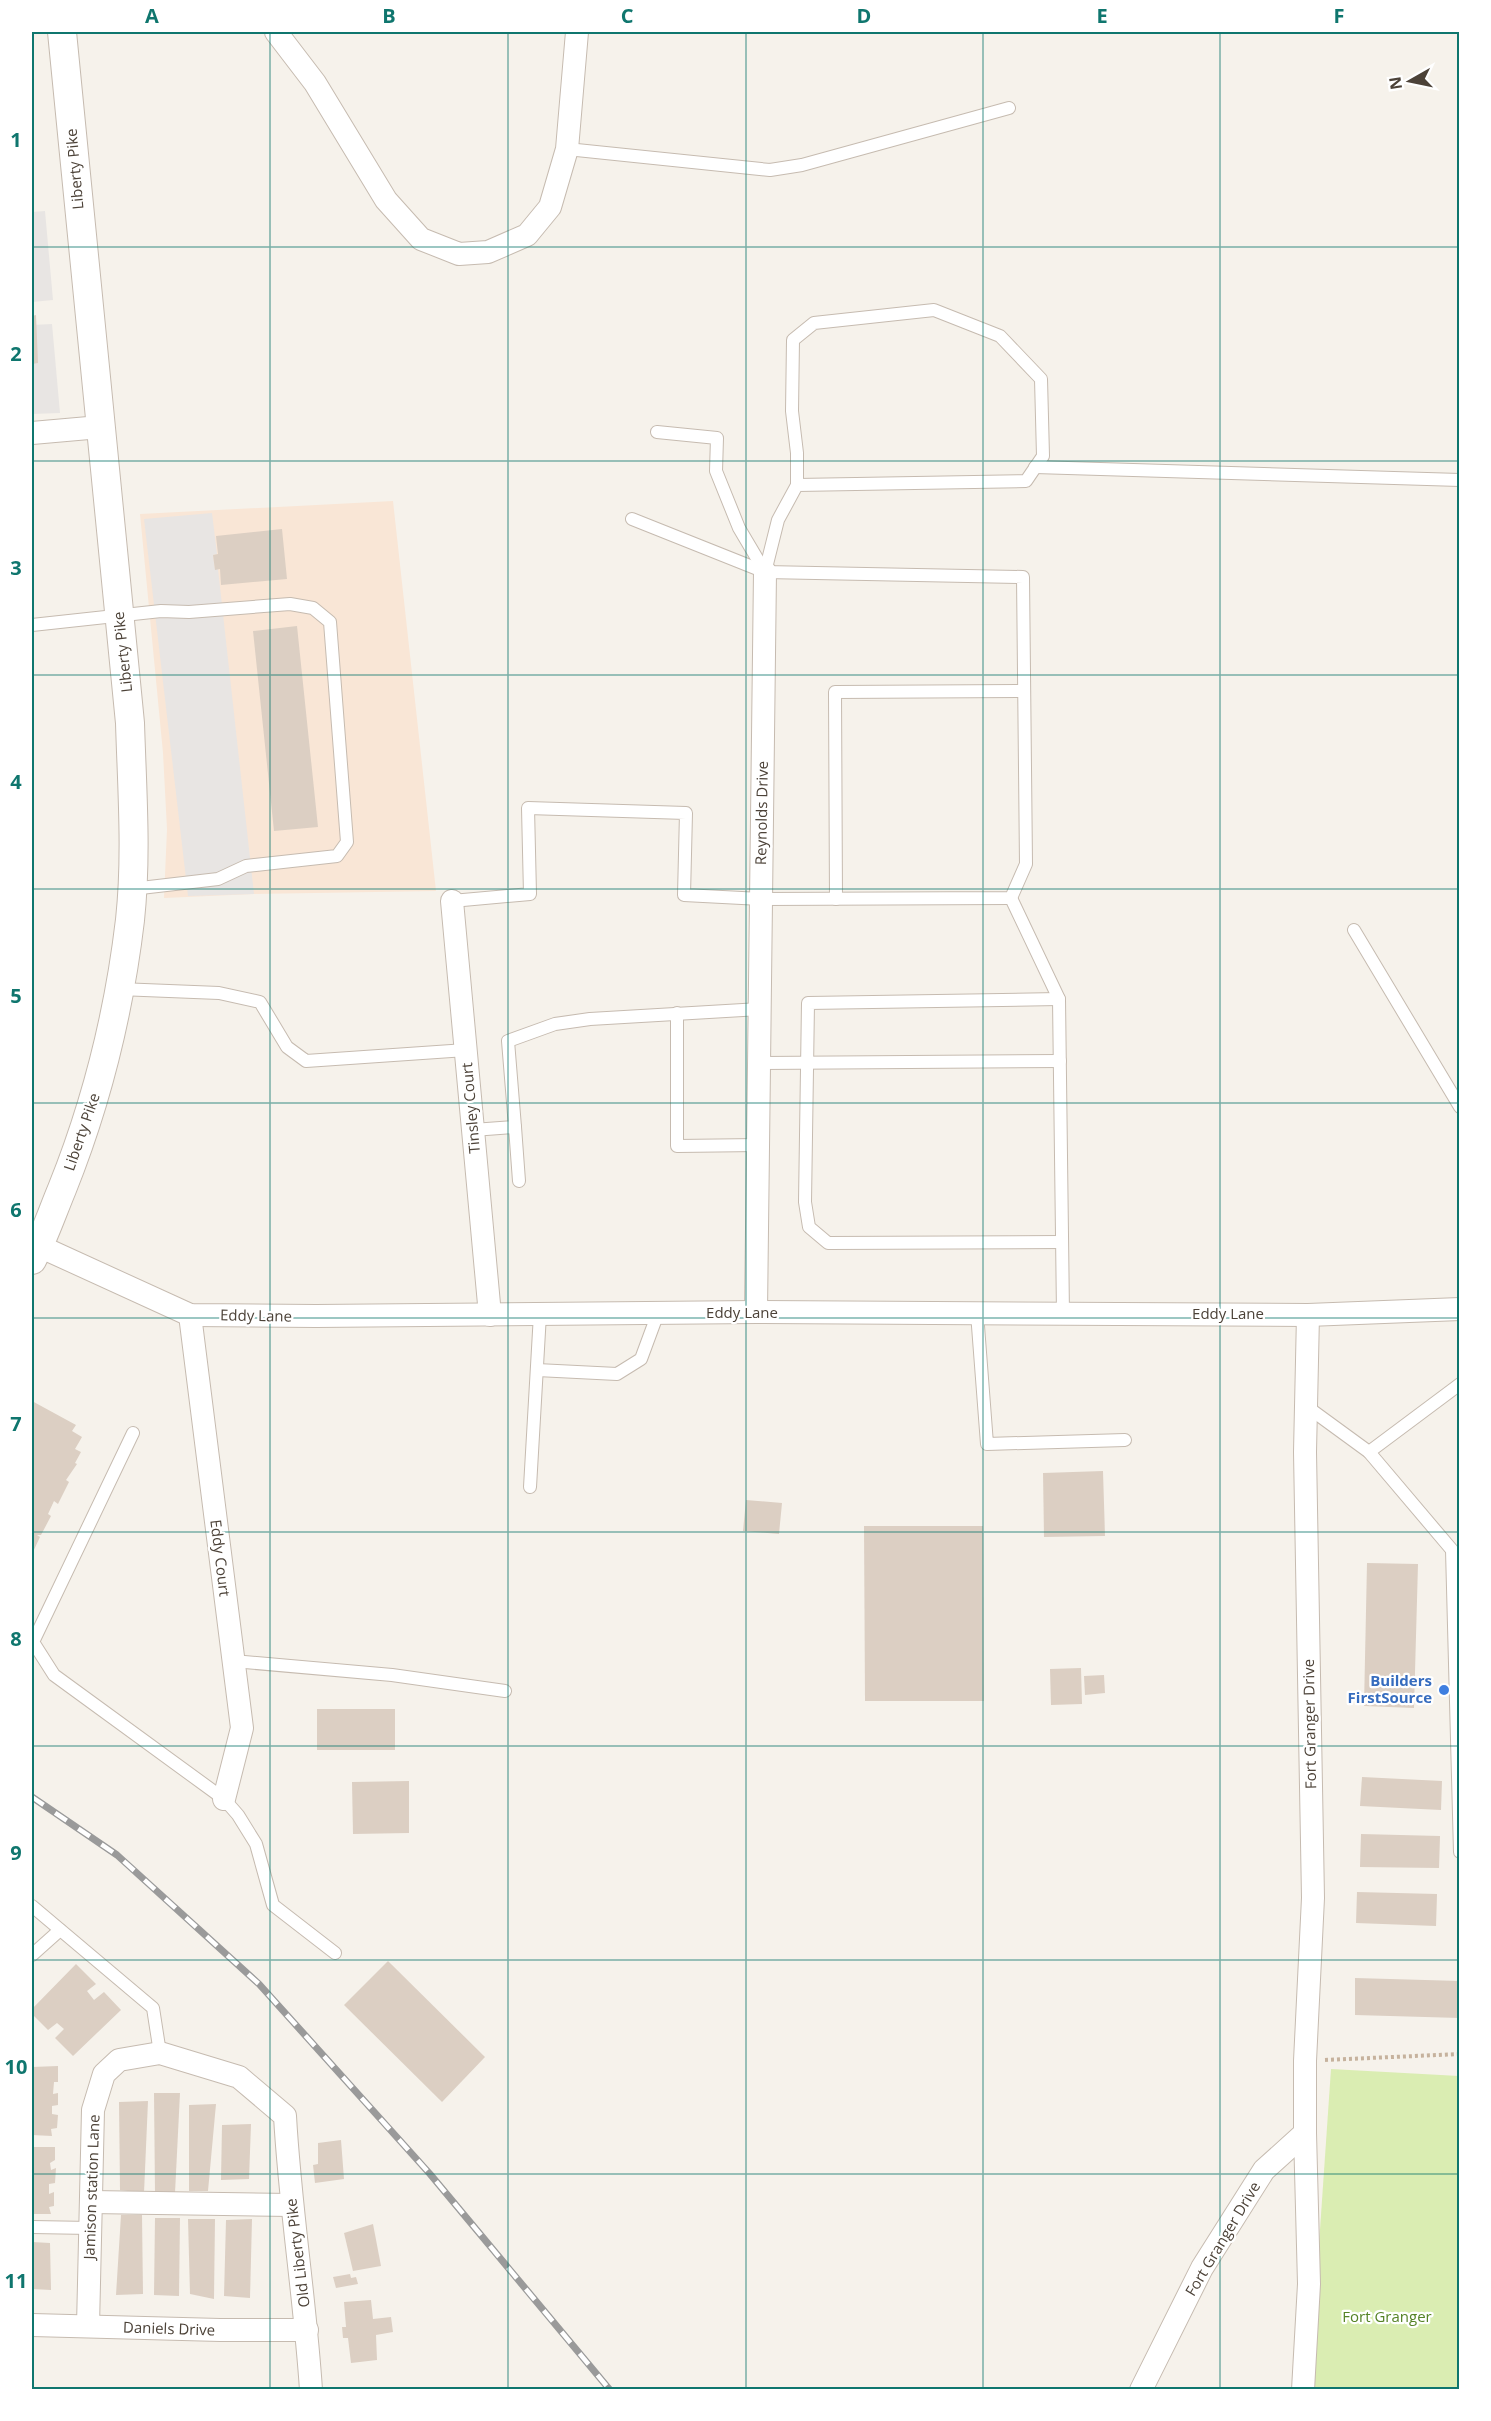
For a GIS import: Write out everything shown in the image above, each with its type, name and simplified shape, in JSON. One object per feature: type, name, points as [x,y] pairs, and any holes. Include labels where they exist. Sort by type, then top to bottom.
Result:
[{"type":"street","name":"Liberty Pike","points":[[35,1253],[82,1137],[101,1078],[120,989],[130,918],[134,828],[131,747],[62,32]]},
{"type":"street","points":[[276,32],[315,83],[386,200],[421,239],[459,254],[488,252],[527,235],[550,207],[567,149],[577,32]]},
{"type":"street","points":[[32,433],[100,428]]},
{"type":"street","name":"Reynolds Drive","points":[[756,1312],[765,572]]},
{"type":"street","name":"Tinsley Court","points":[[452,901],[490,1315]]},
{"type":"street","name":"Eddy Lane","points":[[35,1253],[190,1315],[756,1312],[1308,1315],[1460,1309]]},
{"type":"street","name":"Eddy Court","points":[[190,1315],[242,1728],[224,1799]]},
{"type":"street","name":"Fort Granger Drive","points":[[1303,2390],[1310,2284],[1305,2061],[1313,1898],[1306,1406],[1308,1315]]},
{"type":"street","name":"Jamison station Lane","points":[[88,2326],[93,2110],[104,2074],[119,2060],[160,2052],[238,2078],[285,2116]]},
{"type":"street","name":"Old Liberty Pike","points":[[285,2116],[311,2390]]},
{"type":"street","name":"Fort Granger Drive","points":[[1142,2390],[1202,2268],[1264,2170],[1305,2133]]},
{"type":"street","points":[[91,2202],[292,2205]]},
{"type":"street","name":"Daniels Drive","points":[[32,2325],[307,2330]]},
{"type":"lane","points":[[567,149],[770,170],[802,165],[1009,108]]},
{"type":"lane","points":[[765,572],[778,520],[797,485],[797,453],[792,411],[793,340],[814,323],[934,310],[1000,336],[1041,379],[1043,456],[1026,481],[797,485]]},
{"type":"lane","points":[[657,432],[717,438],[716,471],[739,528],[765,572]]},
{"type":"lane","points":[[1035,467],[1460,480]]},
{"type":"lane","points":[[632,519],[765,572],[1023,577],[1026,864],[1011,898],[1059,999],[1063,1314]]},
{"type":"lane","points":[[32,625],[161,611],[189,612],[290,604],[314,608],[330,622],[346,842],[337,856],[246,866],[218,879],[131,889]]},
{"type":"lane","points":[[836,899],[836,692],[1023,691]]},
{"type":"lane","points":[[452,901],[530,894],[528,808],[686,813],[684,895],[761,899],[1011,898]]},
{"type":"lane","points":[[1354,930],[1460,1107]]},
{"type":"lane","points":[[120,989],[219,993],[260,1002],[287,1047],[306,1061],[466,1050]]},
{"type":"lane","points":[[1059,999],[808,1003],[806,1202],[809,1227],[828,1243],[1062,1242]]},
{"type":"lane","points":[[519,1181],[508,1041],[555,1024],[590,1019],[760,1009]]},
{"type":"lane","points":[[676,1013],[677,1146],[758,1145]]},
{"type":"lane","points":[[759,1063],[1060,1060]]},
{"type":"lane","points":[[473,1130],[515,1127]]},
{"type":"lane","points":[[537,1370],[617,1374],[641,1359],[658,1313]]},
{"type":"lane","points":[[977,1313],[987,1444],[1125,1440]]},
{"type":"lane","points":[[530,1487],[540,1314]]},
{"type":"lane","points":[[1369,1452],[1460,1384]]},
{"type":"lane","points":[[1306,1406],[1369,1452],[1452,1550],[1460,1852]]},
{"type":"lane","points":[[133,1433],[33,1642],[54,1675],[224,1799],[238,1815],[256,1844],[273,1905],[335,1953]]},
{"type":"lane","points":[[233,1661],[392,1676],[505,1690]]},
{"type":"lane","points":[[32,1906],[153,2008],[160,2052]]},
{"type":"lane","points":[[32,1955],[60,1929]]},
{"type":"lane","points":[[32,2227],[91,2228]]},
{"type":"path","points":[[1305,2061],[1460,2054]]},
{"type":"shaded area","points":[[45,211],[53,300],[32,302],[32,212]]},
{"type":"shaded area","points":[[52,324],[60,413],[32,414],[32,325]]},
{"type":"shaded area","points":[[393,501],[436,891],[164,898],[167,829],[163,753],[140,514]]},
{"type":"shaded area","points":[[212,513],[217,554],[213,555],[215,569],[218,569],[254,894],[188,896],[144,519]]},
{"type":"green space","name":"Fort Granger","points":[[1331,2069],[1459,2076],[1459,2389],[1309,2390]]},
{"type":"building","points":[[36,315],[38,363],[32,364],[32,316]]},
{"type":"building","points":[[282,529],[287,579],[221,585],[220,569],[215,570],[213,555],[218,554],[216,536]]},
{"type":"building","points":[[297,626],[318,827],[274,831],[253,631]]},
{"type":"building","points":[[32,1401],[76,1425],[72,1431],[82,1437],[75,1449],[81,1452],[75,1463],[77,1464],[66,1480],[69,1482],[58,1504],[54,1501],[48,1514],[51,1516],[41,1535],[37,1535],[40,1537],[32,1554]]},
{"type":"building","points":[[1103,1471],[1105,1536],[1044,1537],[1043,1473]]},
{"type":"building","points":[[746,1500],[782,1503],[779,1534],[743,1531]]},
{"type":"building","points":[[864,1526],[983,1526],[984,1701],[865,1701]]},
{"type":"building","points":[[1367,1563],[1418,1564],[1414,1708],[1364,1706]]},
{"type":"building","points":[[1081,1668],[1082,1704],[1051,1705],[1050,1669]]},
{"type":"building","points":[[1104,1675],[1105,1693],[1085,1695],[1084,1676]]},
{"type":"building","points":[[317,1709],[395,1709],[395,1750],[317,1750]]},
{"type":"building","points":[[1362,1777],[1442,1781],[1441,1810],[1360,1806]]},
{"type":"building","points":[[409,1781],[409,1833],[353,1834],[352,1782]]},
{"type":"building","points":[[1361,1834],[1440,1836],[1439,1868],[1360,1867]]},
{"type":"building","points":[[1357,1892],[1437,1894],[1436,1926],[1356,1923]]},
{"type":"building","points":[[388,1961],[485,2057],[442,2102],[344,2005]]},
{"type":"building","points":[[76,1964],[96,1984],[87,1991],[94,2000],[104,1992],[121,2010],[73,2056],[55,2038],[64,2029],[57,2023],[48,2030],[32,2014],[32,2009]]},
{"type":"building","points":[[1355,1978],[1460,1981],[1460,2018],[1355,2015]]},
{"type":"building","points":[[58,2066],[58,2082],[54,2082],[53,2094],[58,2093],[58,2105],[52,2106],[52,2114],[58,2115],[57,2128],[51,2129],[52,2136],[32,2135],[32,2067]]},
{"type":"building","points":[[154,2093],[180,2093],[175,2193],[155,2193]]},
{"type":"building","points":[[148,2101],[144,2193],[120,2190],[119,2102]]},
{"type":"building","points":[[216,2104],[208,2191],[189,2191],[189,2105]]},
{"type":"building","points":[[251,2124],[249,2179],[221,2180],[222,2125]]},
{"type":"building","points":[[341,2140],[344,2179],[315,2183],[313,2165],[318,2164],[318,2143]]},
{"type":"building","points":[[32,2147],[55,2147],[55,2160],[50,2163],[51,2170],[56,2168],[55,2183],[49,2184],[49,2194],[54,2192],[54,2206],[49,2207],[51,2214],[32,2214]]},
{"type":"building","points":[[121,2215],[142,2215],[143,2294],[116,2295]]},
{"type":"building","points":[[155,2218],[180,2218],[179,2296],[154,2295]]},
{"type":"building","points":[[188,2219],[215,2219],[214,2299],[190,2294]]},
{"type":"building","points":[[252,2219],[250,2298],[224,2296],[226,2220]]},
{"type":"building","points":[[373,2224],[381,2266],[353,2271],[344,2233]]},
{"type":"building","points":[[32,2242],[50,2243],[51,2290],[32,2289]]},
{"type":"building","points":[[350,2274],[351,2278],[356,2277],[358,2284],[336,2288],[333,2277]]},
{"type":"building","points":[[371,2300],[373,2319],[391,2317],[393,2332],[376,2335],[377,2360],[351,2363],[348,2338],[343,2338],[342,2327],[346,2327],[344,2302]]},
{"type":"railway","points":[[32,1797],[117,1855],[259,1984],[430,2174],[610,2390]]},
{"type":"place","name":"Builders FirstSource","points":[[1444,1690]]}]
